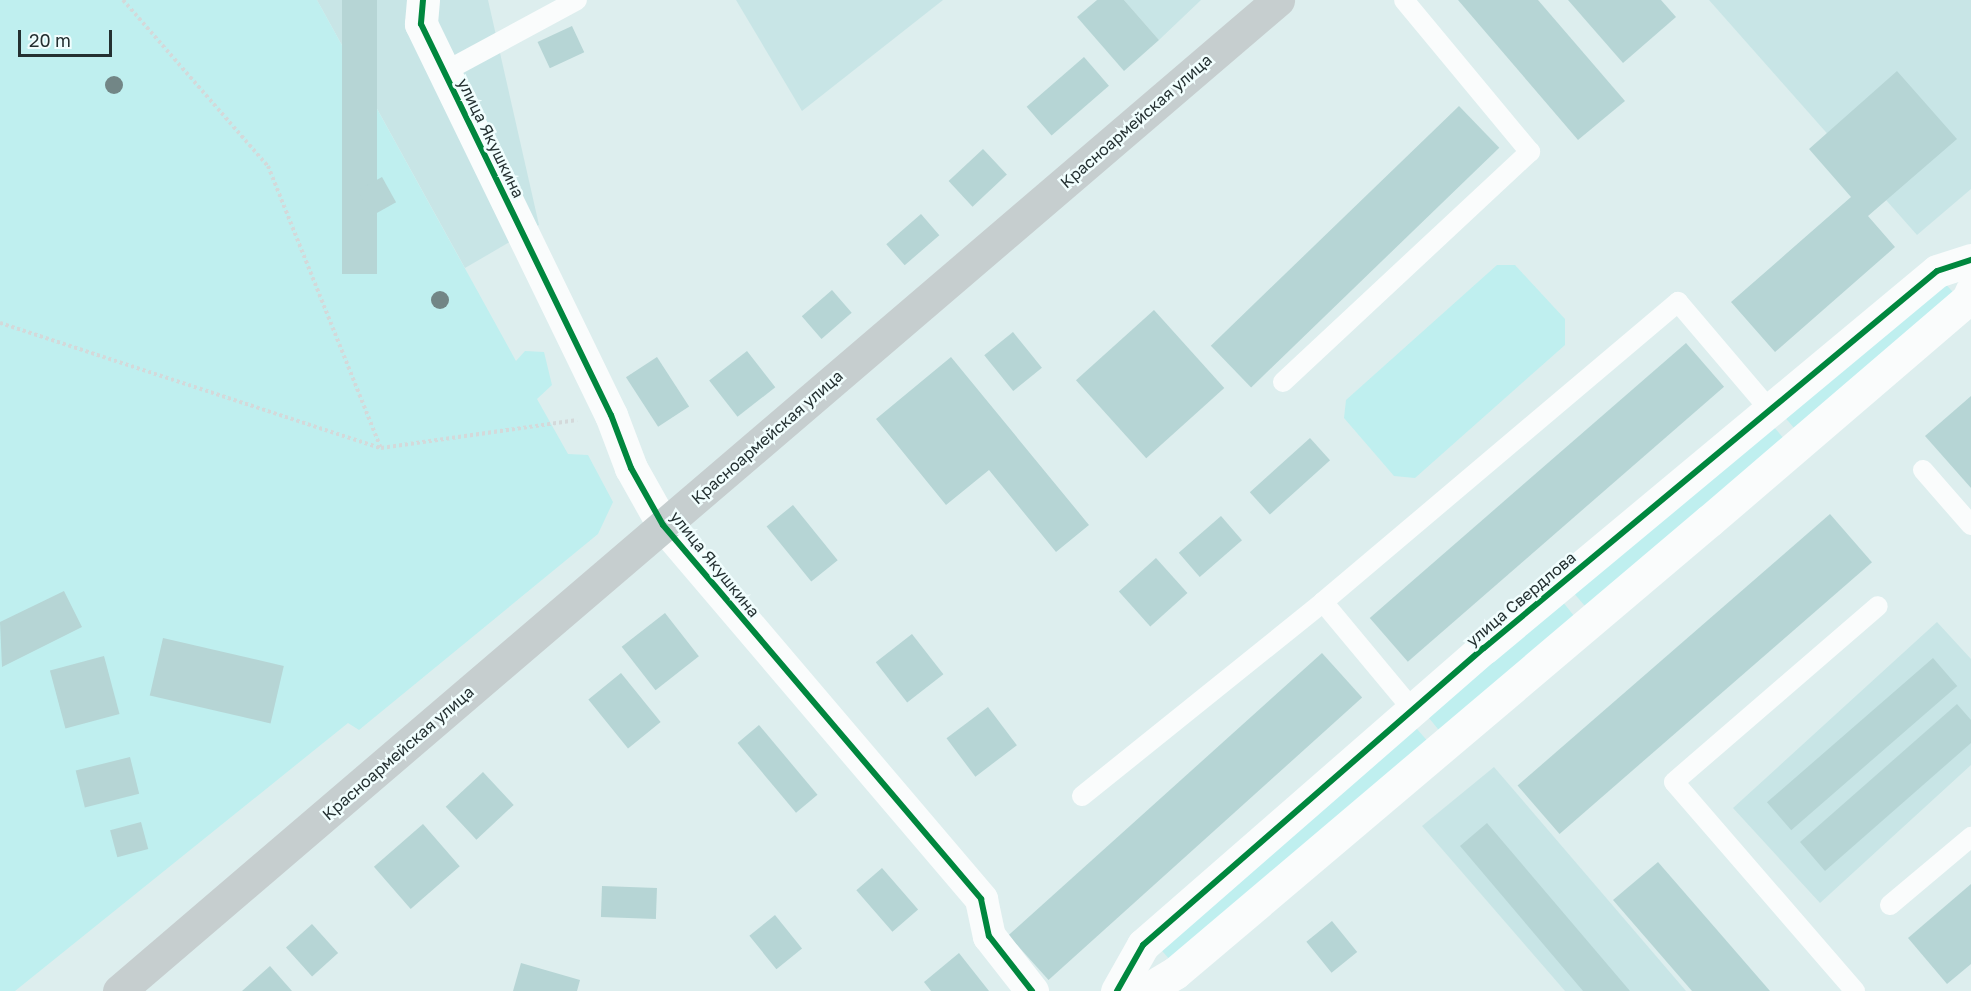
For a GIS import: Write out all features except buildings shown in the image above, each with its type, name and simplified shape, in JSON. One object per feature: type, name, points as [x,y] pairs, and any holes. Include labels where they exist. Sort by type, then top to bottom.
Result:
[{"type":"main road","name":"Красноармейская улица","points":[[119,991],[1278,0]]},
{"type":"street","name":"улица Якушкина","points":[[417,8],[444,72],[611,415],[631,468],[663,525],[981,899],[989,936],[1032,991]]},
{"type":"street","name":"улица Свердлова","points":[[1117,991],[1143,945],[1559,585],[1937,271],[1971,260]]},
{"type":"street","points":[[1145,991],[1175,973],[1444,746],[1968,299],[1971,292]]},
{"type":"street","points":[[1769,409],[1800,442]]},
{"type":"street","name":"улица Свердлова","points":[[1559,585],[1590,622]]},
{"type":"street","points":[[1413,710],[1444,746]]},
{"type":"lane","points":[[444,72],[577,0]]},
{"type":"lane","points":[[1283,382],[1530,152],[1404,0]]},
{"type":"lane","points":[[1082,796],[1323,602],[1678,302],[1769,409]]},
{"type":"lane","points":[[1923,470],[1971,525]]},
{"type":"lane","points":[[1323,602],[1413,710]]},
{"type":"lane","points":[[1855,991],[1674,782],[1878,606]]},
{"type":"lane","points":[[1890,905],[1971,837]]},
{"type":"path","points":[[123,0],[268,166],[381,448]]},
{"type":"path","points":[[0,323],[381,448],[611,415]]},
{"type":"shaded area","points":[[0,0],[317,0],[516,361],[525,351],[544,352],[552,385],[537,399],[568,454],[588,455],[613,502],[598,534],[359,730],[348,723],[15,991],[0,991]]},
{"type":"shaded area","points":[[317,0],[488,0],[539,225],[465,268]]},
{"type":"shaded area","points":[[736,0],[943,0],[802,111]]},
{"type":"shaded area","points":[[1124,0],[1201,0],[1159,40]]},
{"type":"shaded area","points":[[1709,0],[1971,0],[1971,189],[1917,235]]},
{"type":"shaded area","points":[[1497,265],[1515,265],[1565,319],[1565,345],[1415,478],[1394,476],[1344,418],[1346,400]]},
{"type":"shaded area","points":[[1938,275],[1959,299],[1801,436],[1780,412]]},
{"type":"shaded area","points":[[1766,418],[1787,442],[1591,613],[1570,589]]},
{"type":"shaded area","points":[[1558,596],[1579,622],[1441,733],[1420,707]]},
{"type":"shaded area","points":[[1937,622],[1971,659],[1971,765],[1820,903],[1733,808]]},
{"type":"shaded area","points":[[1411,722],[1430,744],[1175,966],[1156,944]]},
{"type":"shaded area","points":[[1494,767],[1686,991],[1565,991],[1422,826]]},
{"type":"cycle path","points":[[423,0],[421,24],[611,415],[631,468],[663,525],[981,899],[989,936],[1032,991]]},
{"type":"cycle path","points":[[1117,991],[1143,945],[1484,648],[1937,271],[1971,260]]}]
